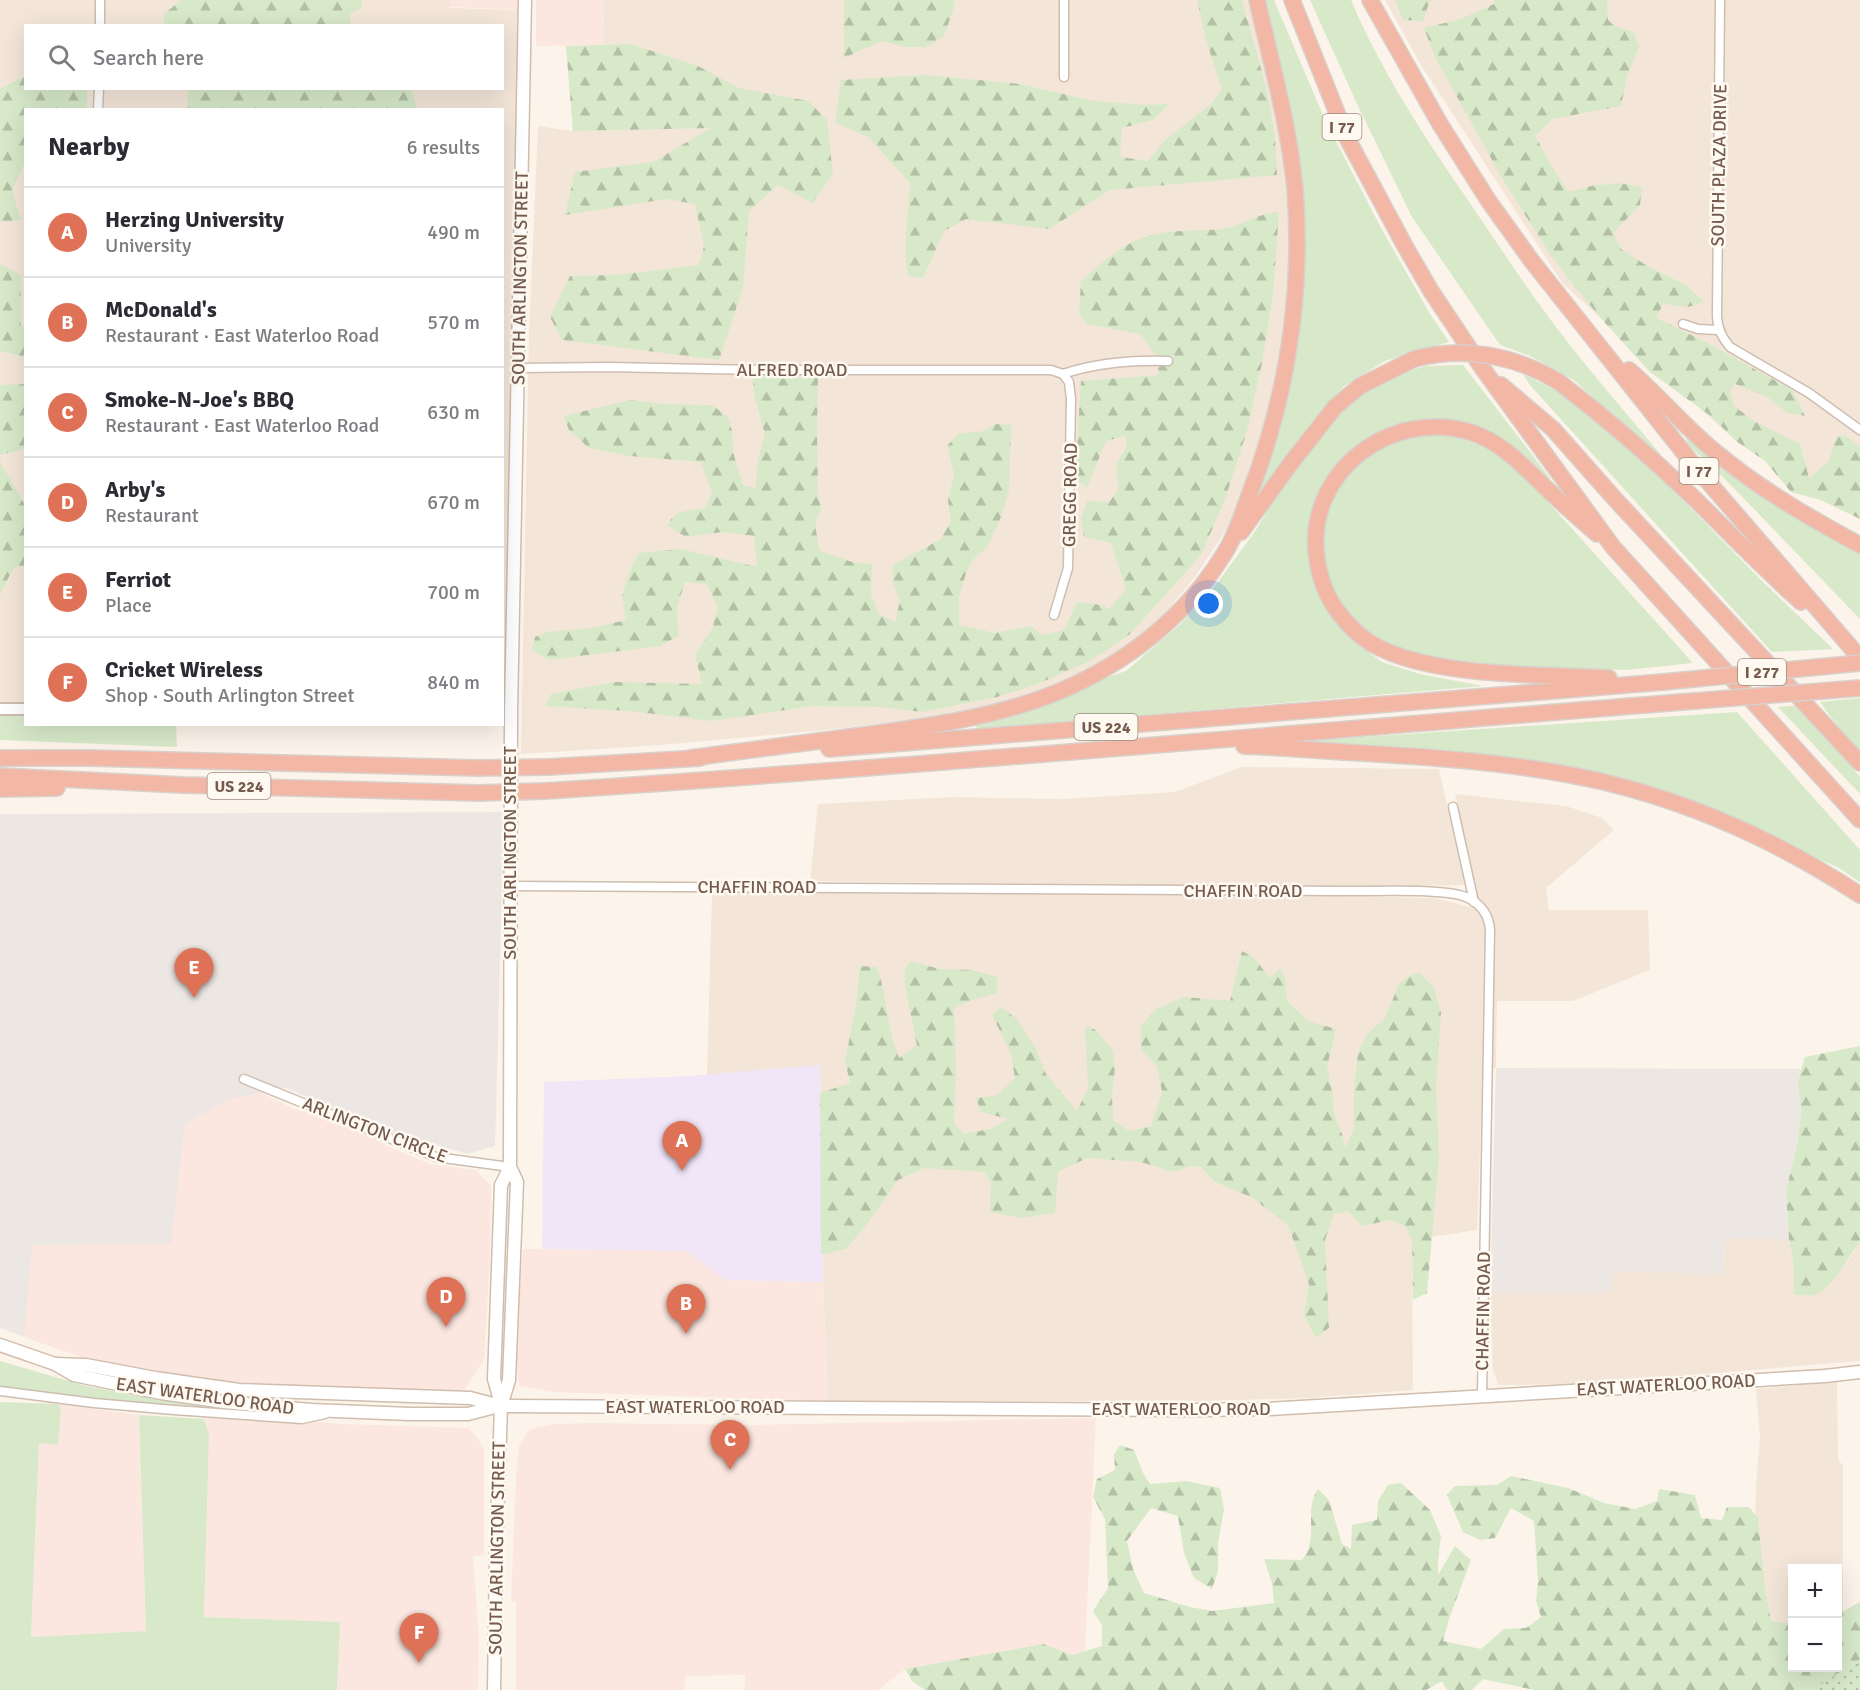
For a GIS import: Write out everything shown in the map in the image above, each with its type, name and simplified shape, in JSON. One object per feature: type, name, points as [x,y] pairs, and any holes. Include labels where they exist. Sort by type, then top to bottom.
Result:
[{"type":"highway","points":[[1224,555],[1255,479],[1274,421],[1286,370],[1296,284],[1296,218],[1289,143],[1257,0]]},
{"type":"highway","name":"I 77","points":[[1292,0],[1347,138],[1431,291],[1483,369],[1613,547],[1860,820]]},
{"type":"highway","name":"I 77","points":[[1370,0],[1419,89],[1483,193],[1549,284],[1692,463],[1860,657]]},
{"type":"highway","points":[[1596,343],[1636,376],[1690,430],[1738,470],[1788,505],[1860,545]]},
{"type":"highway","points":[[690,758],[943,723],[1006,708],[1055,693],[1111,666],[1146,641],[1179,612],[1335,408],[1360,386],[1414,358],[1450,352],[1488,355],[1524,364],[1558,382],[1600,414],[1667,474],[1758,564],[1842,637]]},
{"type":"highway","points":[[1483,369],[1553,429],[1860,763]]},
{"type":"highway","points":[[1613,547],[1502,448],[1473,433],[1440,427],[1392,434],[1355,457],[1338,474],[1328,491],[1319,513],[1316,541],[1321,580],[1335,608],[1358,634],[1389,652],[1423,662],[1483,671],[1663,682]]},
{"type":"highway","name":"I 277","points":[[1663,682],[1860,663]]},
{"type":"highway","name":"US 224","points":[[0,758],[90,758],[477,768],[548,767],[794,752],[1663,682]]},
{"type":"highway","name":"US 224","points":[[0,776],[183,785],[478,793],[545,791],[653,785],[1168,745],[1860,688]]},
{"type":"highway","points":[[1168,745],[1246,746],[1434,757],[1535,769],[1603,782],[1662,798],[1736,826],[1805,860],[1860,895]]},
{"type":"highway","points":[[0,748],[90,758]]},
{"type":"highway","points":[[0,789],[183,785]]},
{"type":"main road","name":"SOUTH ARLINGTON STREET","points":[[494,1690],[501,1406],[509,1380],[517,1182],[510,1167],[510,886],[507,711],[519,368],[525,0]]},
{"type":"main road","name":"EAST WATERLOO ROAD","points":[[0,1345],[55,1364],[74,1375],[161,1393],[336,1411],[410,1414],[468,1414],[501,1406],[1268,1409],[1825,1376],[1860,1372]]},
{"type":"main road","name":"EAST WATERLOO ROAD","points":[[55,1364],[86,1365],[239,1390],[470,1398],[501,1406]]},
{"type":"street","points":[[100,0],[100,24]]},
{"type":"street","points":[[1064,0],[1064,77]]},
{"type":"street","name":"SOUTH PLAZA DRIVE","points":[[1719,330],[1717,316],[1720,0]]},
{"type":"street","points":[[98,108],[99,90]]},
{"type":"street","points":[[1683,324],[1698,329],[1719,330],[1730,347],[1809,393],[1860,430]]},
{"type":"street","points":[[1064,375],[1098,365],[1146,360],[1168,361]]},
{"type":"street","name":"ALFRED ROAD","points":[[519,368],[1051,370],[1064,375]]},
{"type":"street","name":"GREGG ROAD","points":[[1054,615],[1067,575],[1070,539],[1071,399],[1069,382],[1064,375]]},
{"type":"street","points":[[0,709],[24,709]]},
{"type":"street","points":[[1453,807],[1474,902]]},
{"type":"street","name":"CHAFFIN ROAD","points":[[510,886],[1410,892],[1460,895],[1474,902],[1488,916],[1491,945],[1482,1396]]},
{"type":"street","name":"ARLINGTON CIRCLE","points":[[244,1079],[436,1157],[510,1167]]},
{"type":"street","points":[[0,1391],[94,1403],[302,1419],[336,1411]]},
{"type":"shaded area","points":[[0,0],[95,0],[95,24],[24,24],[24,90],[94,90],[93,108],[24,108],[24,704],[0,704]]},
{"type":"shaded area","points":[[105,0],[450,0],[450,8],[522,10],[508,708],[504,708],[504,108],[104,108],[104,90],[504,90],[504,24],[105,24]]},
{"type":"shaded area","points":[[450,0],[522,0],[522,10],[450,7]]},
{"type":"shaded area","points":[[536,0],[604,0],[603,45],[536,46]]},
{"type":"shaded area","points":[[604,0],[1249,0],[1283,148],[1290,247],[1283,345],[1255,464],[1232,521],[1195,577],[1161,618],[1117,654],[1062,683],[981,708],[937,717],[826,730],[661,745],[521,754],[529,333],[538,126],[573,131],[566,46],[603,45]]},
{"type":"shaded area","points":[[1385,0],[1860,0],[1860,519],[1736,441],[1563,284],[1421,65]]},
{"type":"shaded area","points":[[1242,767],[1439,769],[1465,885],[1303,887],[810,881],[818,804],[953,797],[1062,799],[1175,792]]},
{"type":"shaded area","points":[[1455,794],[1566,806],[1602,818],[1614,830],[1546,888],[1549,910],[1648,910],[1650,970],[1573,1001],[1497,1001],[1496,1068],[1483,1068],[1477,1230],[1412,1240],[1413,1390],[1308,1398],[1209,1401],[828,1401],[823,1282],[820,1066],[707,1075],[712,892],[1435,898],[1474,908],[1477,895]]},
{"type":"shaded area","points":[[504,812],[495,1146],[468,1154],[388,1131],[286,1088],[229,1099],[185,1124],[171,1244],[32,1245],[24,1337],[0,1328],[0,814]]},
{"type":"shaded area","points":[[820,1065],[823,1282],[725,1280],[687,1251],[542,1249],[544,1082],[689,1076]]},
{"type":"shaded area","points":[[1496,1068],[1801,1069],[1798,1081],[1801,1111],[1798,1140],[1786,1192],[1789,1239],[1725,1238],[1724,1274],[1614,1271],[1611,1292],[1490,1292]]},
{"type":"shaded area","points":[[260,1092],[292,1108],[346,1123],[389,1147],[430,1164],[476,1170],[491,1186],[490,1258],[484,1360],[465,1389],[449,1392],[379,1391],[195,1379],[134,1370],[86,1359],[24,1337],[31,1245],[171,1244],[185,1123],[229,1099]]},
{"type":"shaded area","points":[[1725,1238],[1789,1239],[1794,1267],[1794,1294],[1824,1289],[1851,1257],[1860,1240],[1860,1361],[1585,1384],[1498,1385],[1493,1370],[1490,1292],[1610,1292],[1614,1271],[1724,1274]]},
{"type":"shaded area","points":[[523,1249],[687,1251],[725,1280],[823,1282],[828,1401],[553,1392],[520,1386],[514,1359]]},
{"type":"shaded area","points":[[1837,1382],[1838,1460],[1843,1465],[1843,1626],[1842,1564],[1788,1564],[1788,1626],[1753,1626],[1756,1484],[1760,1437],[1756,1389]]},
{"type":"shaded area","points":[[59,1404],[139,1415],[146,1631],[31,1637],[39,1442],[58,1445],[61,1413]]},
{"type":"shaded area","points":[[203,1414],[343,1424],[468,1428],[476,1436],[484,1449],[484,1555],[473,1556],[479,1639],[478,1690],[337,1690],[339,1622],[204,1617],[209,1434]]},
{"type":"shaded area","points":[[1096,1418],[1085,1651],[1072,1655],[1043,1644],[905,1669],[878,1690],[745,1690],[745,1675],[685,1676],[685,1690],[516,1690],[516,1602],[511,1601],[516,1478],[519,1445],[530,1429],[554,1424],[592,1423],[751,1425]]},
{"type":"green space","points":[[181,0],[362,0],[361,8],[350,14],[350,24],[164,24],[164,14]]},
{"type":"green space","points":[[844,0],[953,0],[955,5],[944,36],[926,47],[906,47],[881,41],[844,58]]},
{"type":"green space","points":[[1197,0],[1242,0],[1266,87],[1275,136],[1277,175],[1110,190],[1049,229],[966,219],[944,231],[923,278],[908,276],[906,241],[910,183],[868,137],[835,123],[841,80],[924,75],[1020,84],[1093,101],[1147,105],[1169,104],[1153,120],[1122,128],[1120,157],[1148,161],[1166,139],[1211,104],[1222,89],[1207,43]]},
{"type":"green space","points":[[1262,0],[1274,0],[1325,120],[1380,226],[1430,314],[1449,342],[1385,361],[1344,386],[1313,421],[1259,499],[1256,496],[1286,402],[1291,376],[1303,258]]},
{"type":"green space","points":[[1310,0],[1351,0],[1402,99],[1522,280],[1574,350],[1681,479],[1574,380],[1530,356],[1500,345],[1412,217]]},
{"type":"green space","points":[[1395,0],[1430,0],[1423,21],[1403,20]]},
{"type":"green space","points":[[1494,0],[1611,0],[1607,2],[1608,20],[1615,26],[1633,32],[1639,47],[1627,76],[1621,106],[1552,119],[1535,136],[1569,192],[1591,186],[1618,183],[1642,187],[1640,205],[1613,233],[1621,249],[1649,267],[1686,285],[1704,302],[1688,307],[1663,304],[1656,318],[1708,343],[1792,390],[1805,416],[1787,413],[1768,397],[1735,384],[1730,391],[1734,406],[1754,421],[1800,444],[1809,478],[1828,462],[1837,436],[1846,436],[1860,447],[1860,519],[1821,500],[1791,492],[1765,461],[1736,441],[1712,417],[1650,372],[1605,323],[1546,248],[1502,178],[1436,59],[1424,28],[1461,19],[1494,4]]},
{"type":"green space","points":[[631,44],[698,66],[739,88],[808,101],[827,120],[833,174],[812,203],[778,185],[749,211],[743,288],[719,360],[562,340],[550,317],[570,276],[615,275],[699,265],[704,246],[695,204],[667,199],[565,215],[575,172],[653,162],[711,128],[573,131],[566,46]]},
{"type":"green space","points":[[24,77],[24,90],[87,90],[87,108],[24,108],[24,164],[12,191],[21,220],[0,222],[0,89]]},
{"type":"green space","points":[[188,90],[411,90],[417,107],[417,108],[187,108]]},
{"type":"green space","points":[[1279,212],[1273,295],[1262,363],[1247,431],[1225,499],[1201,555],[1130,634],[1090,661],[1035,685],[997,697],[922,712],[880,707],[813,706],[712,721],[630,711],[545,706],[551,694],[615,682],[702,684],[695,654],[712,629],[718,608],[707,584],[685,582],[677,607],[678,636],[660,646],[549,660],[532,650],[535,637],[547,632],[592,628],[626,620],[622,595],[632,565],[639,553],[681,549],[757,567],[754,536],[722,532],[686,537],[668,526],[670,520],[678,514],[705,508],[712,493],[701,462],[630,456],[589,448],[569,430],[564,416],[630,400],[663,404],[712,405],[728,417],[732,431],[733,452],[743,485],[756,488],[757,462],[765,434],[754,395],[753,377],[818,378],[818,493],[821,508],[815,526],[820,551],[855,563],[872,564],[871,595],[879,614],[895,622],[900,601],[893,582],[893,565],[941,539],[951,521],[948,500],[954,474],[947,446],[958,434],[984,431],[995,424],[1011,425],[1009,490],[1001,517],[988,546],[972,561],[966,573],[959,598],[959,625],[995,633],[1031,626],[1042,635],[1064,630],[1077,602],[1101,605],[1109,609],[1126,590],[1111,543],[1084,537],[1081,518],[1087,501],[1109,502],[1118,490],[1117,463],[1126,448],[1126,436],[1106,441],[1087,488],[1075,478],[1081,381],[1159,375],[1156,355],[1140,334],[1087,324],[1079,314],[1081,281],[1114,254],[1141,238],[1161,233],[1231,227],[1259,216]]},
{"type":"green space","points":[[0,264],[21,275],[21,326],[24,327],[24,357],[0,351]]},
{"type":"green space","points":[[1463,365],[1550,478],[1545,480],[1463,425],[1363,446],[1317,505],[1320,588],[1335,622],[1356,643],[1382,662],[1420,674],[1483,686],[977,729],[975,721],[1126,671],[1179,625],[1215,586],[1256,530],[1286,480],[1351,401],[1383,378],[1426,366]]},
{"type":"green space","points":[[1523,374],[1568,397],[1635,451],[1760,579],[1833,649],[1772,652],[1529,384]]},
{"type":"green space","points":[[24,384],[24,449],[0,455],[0,385]]},
{"type":"green space","points":[[1686,433],[1860,545],[1860,619],[1726,480],[1687,444]]},
{"type":"green space","points":[[1414,434],[1451,435],[1497,451],[1522,473],[1693,663],[1627,670],[1508,666],[1422,656],[1385,644],[1360,628],[1339,606],[1324,569],[1324,521],[1330,502],[1346,472],[1386,442]]},
{"type":"green space","points":[[0,462],[24,503],[24,566],[14,567],[0,594]]},
{"type":"green space","points":[[1860,698],[1860,751],[1820,702]]},
{"type":"green space","points":[[1800,705],[1860,777],[1860,794],[1778,707]]},
{"type":"green space","points":[[1737,712],[1860,850],[1860,882],[1839,868],[1691,802],[1595,774],[1309,745],[1303,741]]},
{"type":"green space","points":[[0,716],[24,716],[24,726],[176,726],[177,747],[0,740]]},
{"type":"green space","points":[[1242,951],[1254,958],[1270,978],[1281,968],[1286,983],[1287,1001],[1308,1021],[1336,1029],[1327,1067],[1334,1114],[1345,1148],[1354,1128],[1354,1091],[1358,1053],[1368,1033],[1385,1018],[1399,984],[1409,976],[1420,973],[1434,988],[1441,1013],[1436,1088],[1439,1157],[1427,1293],[1413,1300],[1412,1240],[1405,1226],[1390,1220],[1362,1226],[1348,1211],[1334,1214],[1325,1240],[1329,1328],[1316,1338],[1304,1315],[1309,1284],[1288,1225],[1251,1197],[1215,1182],[1201,1167],[1191,1166],[1174,1172],[1141,1162],[1087,1158],[1058,1172],[1055,1213],[1020,1218],[990,1212],[991,1183],[985,1172],[924,1168],[898,1180],[846,1249],[821,1255],[820,1093],[850,1083],[845,1061],[856,1006],[860,966],[877,967],[899,1058],[917,1045],[905,987],[905,969],[911,961],[939,969],[972,970],[997,977],[997,993],[954,1008],[956,1068],[954,1124],[964,1134],[990,1129],[1008,1119],[981,1112],[976,1098],[998,1095],[1015,1078],[1011,1053],[992,1015],[1001,1007],[1017,1019],[1035,1047],[1046,1074],[1077,1111],[1088,1088],[1085,1026],[1096,1030],[1113,1051],[1115,1067],[1112,1096],[1113,1120],[1129,1131],[1151,1126],[1162,1092],[1157,1066],[1141,1050],[1141,1026],[1156,1009],[1184,997],[1230,1001]]},
{"type":"green space","points":[[1860,1046],[1860,1240],[1841,1270],[1823,1291],[1806,1296],[1794,1294],[1794,1267],[1789,1239],[1786,1192],[1798,1140],[1801,1111],[1798,1081],[1805,1057]]},
{"type":"green space","points":[[0,1361],[86,1386],[212,1408],[97,1400],[0,1388]]},
{"type":"green space","points":[[0,1402],[59,1404],[61,1413],[58,1445],[39,1443],[31,1637],[146,1631],[139,1415],[204,1419],[209,1434],[204,1617],[340,1622],[337,1690],[0,1690]]},
{"type":"green space","points":[[1120,1445],[1134,1450],[1150,1484],[1186,1481],[1220,1488],[1224,1509],[1218,1543],[1218,1571],[1212,1589],[1194,1578],[1184,1553],[1178,1516],[1151,1508],[1127,1541],[1133,1569],[1144,1593],[1212,1611],[1274,1603],[1272,1583],[1264,1559],[1302,1560],[1310,1543],[1312,1506],[1318,1489],[1329,1500],[1342,1544],[1351,1549],[1352,1525],[1377,1520],[1378,1501],[1388,1485],[1401,1483],[1430,1510],[1441,1536],[1438,1575],[1455,1546],[1471,1560],[1443,1641],[1481,1649],[1504,1629],[1526,1628],[1541,1617],[1536,1601],[1538,1581],[1534,1521],[1511,1508],[1495,1538],[1480,1540],[1463,1532],[1447,1495],[1455,1486],[1497,1485],[1511,1476],[1568,1488],[1604,1503],[1635,1509],[1657,1501],[1659,1489],[1695,1495],[1701,1518],[1722,1520],[1727,1507],[1749,1507],[1758,1518],[1765,1590],[1771,1621],[1788,1623],[1788,1672],[1842,1672],[1842,1612],[1860,1602],[1860,1690],[1534,1690],[1483,1679],[1472,1690],[1447,1690],[1442,1681],[1426,1690],[925,1690],[912,1681],[905,1669],[1043,1644],[1072,1655],[1102,1646],[1102,1625],[1093,1611],[1108,1588],[1105,1519],[1093,1497],[1097,1479],[1115,1470],[1114,1454]]},
{"type":"green space","points":[[1860,1659],[1860,1690],[1812,1690],[1842,1672]]},
{"type":"place","name":"Ferriot","points":[[194,998]]},
{"type":"place","name":"Herzing University","points":[[682,1171]]},
{"type":"place","name":"Arby's","points":[[446,1327]]},
{"type":"place","name":"McDonald's","points":[[686,1334]]},
{"type":"place","name":"Smoke-N-Joe's BBQ","points":[[730,1470]]},
{"type":"place","name":"Cricket Wireless","points":[[419,1663]]}]
